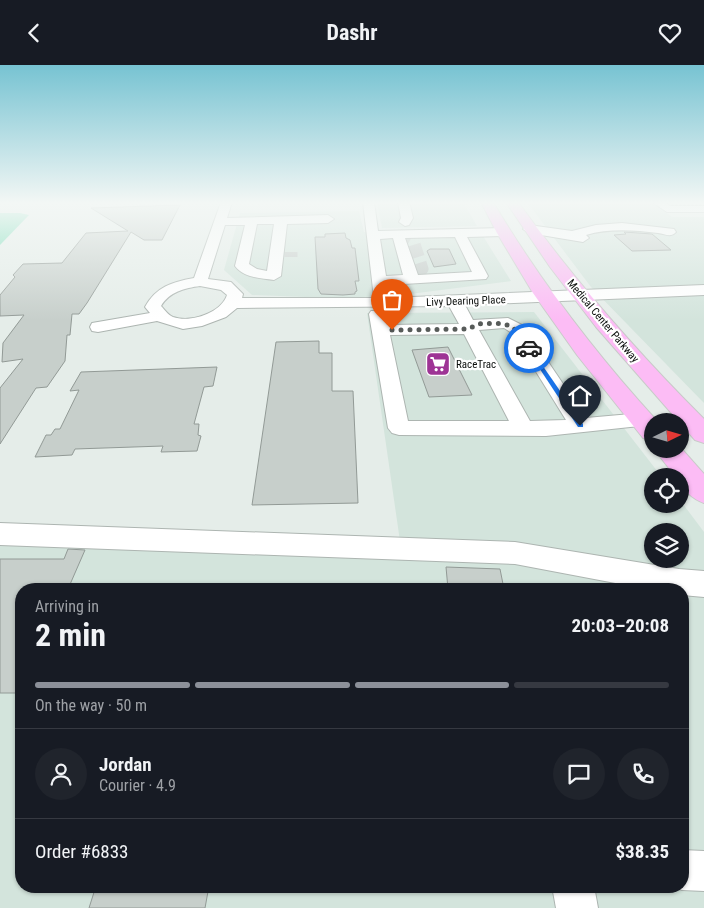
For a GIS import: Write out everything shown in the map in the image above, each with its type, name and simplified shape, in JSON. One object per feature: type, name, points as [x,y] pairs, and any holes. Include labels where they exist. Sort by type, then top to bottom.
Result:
[{"type":"main road","points":[[509,241],[547,298],[644,422]]},
{"type":"main road","name":"Medical Center Parkway","points":[[538,241],[606,328],[704,434]]},
{"type":"main road","points":[[675,458],[704,492]]},
{"type":"street","points":[[200,282],[213,241]]},
{"type":"street","points":[[248,241],[242,267],[254,273],[274,276],[275,267],[278,244],[291,248],[286,265],[275,267]]},
{"type":"street","points":[[374,241],[378,281],[379,330],[399,428],[523,427],[546,429],[580,426],[644,426]]},
{"type":"street","points":[[400,241],[412,280]]},
{"type":"street","points":[[378,281],[482,276],[463,241]]},
{"type":"street","points":[[101,321],[156,311],[176,322],[204,321],[226,312],[234,303],[235,293],[222,284],[200,282],[173,287],[163,293],[156,311]]},
{"type":"street","points":[[580,295],[704,290]]},
{"type":"street","name":"Livy Dearing Place","points":[[234,303],[378,303],[547,298],[580,295]]},
{"type":"street","points":[[455,301],[523,427]]},
{"type":"street","points":[[379,330],[470,329],[476,324],[508,323],[518,330],[580,426]]},
{"type":"street","points":[[0,534],[515,553],[679,582],[704,584]]},
{"type":"street","points":[[689,870],[704,871]]},
{"type":"street","points":[[574,893],[577,908]]},
{"type":"shaded area","points":[[232,241],[486,241],[511,281],[394,296],[332,298],[252,295],[224,270]]},
{"type":"shaded area","points":[[557,241],[704,241],[704,403],[591,287]]},
{"type":"shaded area","points":[[534,312],[644,454],[644,458],[647,458],[655,468],[644,468],[644,513],[689,512],[704,532],[704,908],[0,908],[0,539],[402,555],[367,313]]},
{"type":"building","points":[[79,241],[125,241],[79,314],[72,314],[70,335],[67,335],[65,361],[47,387],[36,388],[0,444],[0,388],[23,359],[2,362],[3,343],[24,315],[0,316],[0,295],[23,264],[62,263]]},
{"type":"building","points":[[315,241],[350,241],[352,248],[355,248],[359,281],[355,281],[357,291],[355,294],[321,294],[318,289]]},
{"type":"building","points":[[621,241],[661,241],[671,250],[632,251]]},
{"type":"building","points":[[430,249],[449,249],[456,264],[434,267],[427,251]]},
{"type":"building","points":[[319,341],[319,353],[332,353],[332,391],[353,391],[358,503],[252,505],[276,342]]},
{"type":"building","points":[[448,347],[472,395],[429,397],[412,350]]},
{"type":"building","points":[[217,367],[213,386],[204,387],[194,424],[199,424],[198,435],[201,436],[197,451],[161,452],[163,446],[75,449],[72,455],[35,457],[46,435],[51,435],[55,429],[60,429],[79,390],[70,391],[81,372]]},
{"type":"building","points":[[68,549],[85,550],[71,583],[15,583],[15,693],[0,693],[0,559],[64,559]]},
{"type":"building","points":[[446,567],[500,569],[503,583],[447,583]]},
{"type":"building","points":[[94,893],[208,893],[205,908],[89,908]]},
{"type":"tunnel","points":[[409,241],[414,244],[422,269],[412,280]]},
{"type":"tunnel","points":[[291,252],[291,257]]},
{"type":"way so far","points":[[392,330],[470,329],[476,324],[508,323],[518,330],[529,348]]},
{"type":"place","name":"RaceTrac","points":[[438,364]]},
{"type":"route","points":[[529,348],[580,426]]}]
